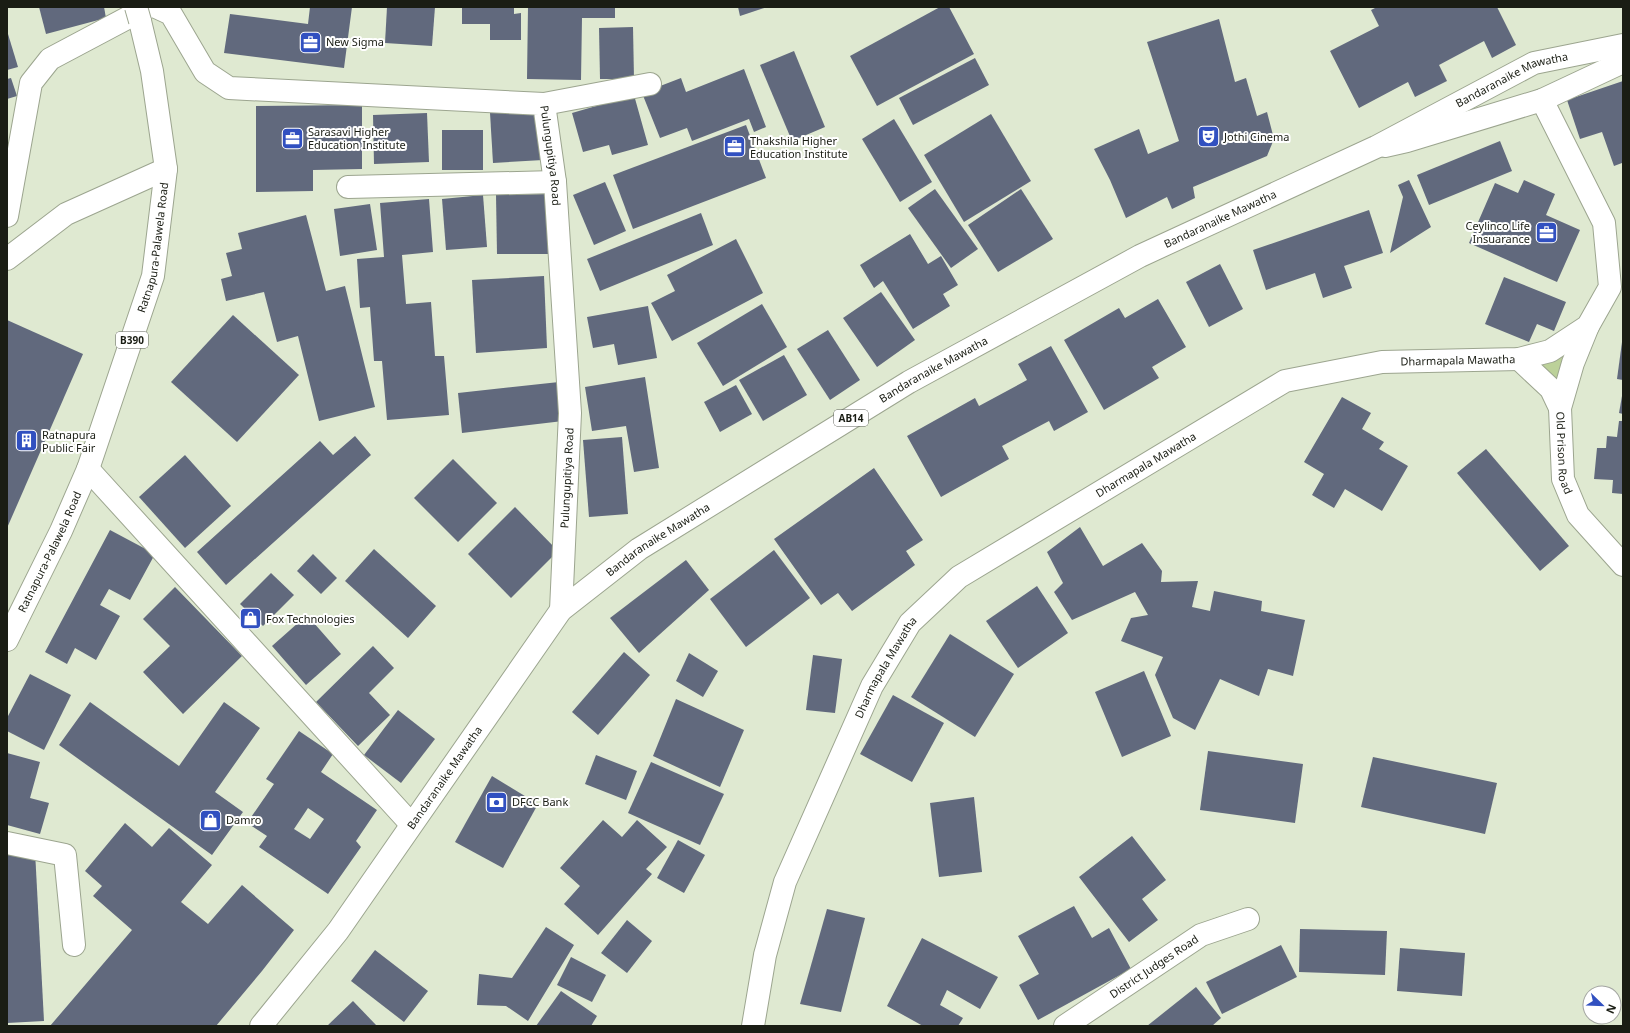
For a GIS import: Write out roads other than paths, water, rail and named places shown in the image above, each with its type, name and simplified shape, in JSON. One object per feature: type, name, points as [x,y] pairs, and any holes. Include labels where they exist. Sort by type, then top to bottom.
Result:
[{"type":"street","name":"Pulungupitiya Road","points":[[145,10],[171,14],[204,72],[229,88],[544,104],[555,182],[570,413],[561,610]]},
{"type":"street","name":"Ratnapura-Palawela Road","points":[[7,640],[61,531],[88,469],[153,276],[166,170],[145,10]]},
{"type":"street","points":[[7,216],[31,83],[50,59],[145,10]]},
{"type":"street","name":"Bandaranaike Mawatha","points":[[260,1026],[338,931],[561,610],[639,549],[909,382],[1140,256],[1376,147],[1534,63],[1623,46]]},
{"type":"street","points":[[1376,147],[1407,142],[1542,100],[1623,62]]},
{"type":"street","points":[[544,104],[650,84]]},
{"type":"street","name":"Dharmapala Mawatha","points":[[753,1026],[764,956],[784,882],[872,686],[910,623],[959,577],[1285,381],[1382,362],[1519,359],[1550,351],[1588,326],[1610,287],[1604,223],[1542,100]]},
{"type":"street","points":[[7,259],[66,214],[166,170]]},
{"type":"street","points":[[348,187],[555,182]]},
{"type":"street","name":"Old Prison Road","points":[[1588,326],[1560,408],[1563,479],[1578,515],[1623,565]]},
{"type":"street","points":[[1519,359],[1552,389],[1560,408]]},
{"type":"street","points":[[88,469],[411,824]]},
{"type":"street","points":[[7,843],[65,855],[74,945]]},
{"type":"street","name":"District Judges Road","points":[[1065,1026],[1201,935],[1248,920]]},
{"type":"place","name":"New Sigma","points":[[311,42]]},
{"type":"place","name":"Jothi Cinema","points":[[1209,137]]},
{"type":"place","name":"Sarasavi Higher Education Institute","points":[[293,138]]},
{"type":"place","name":"Thakshila Higher Education Institute","points":[[735,147]]},
{"type":"place","name":"Ceylinco Life Insuarance","points":[[1546,232]]},
{"type":"place","name":"Ratnapura Public Fair","points":[[26,441]]},
{"type":"place","name":"Fox Technologies","points":[[251,619]]},
{"type":"place","name":"DFCC Bank","points":[[496,802]]},
{"type":"place","name":"Damro","points":[[211,820]]}]
